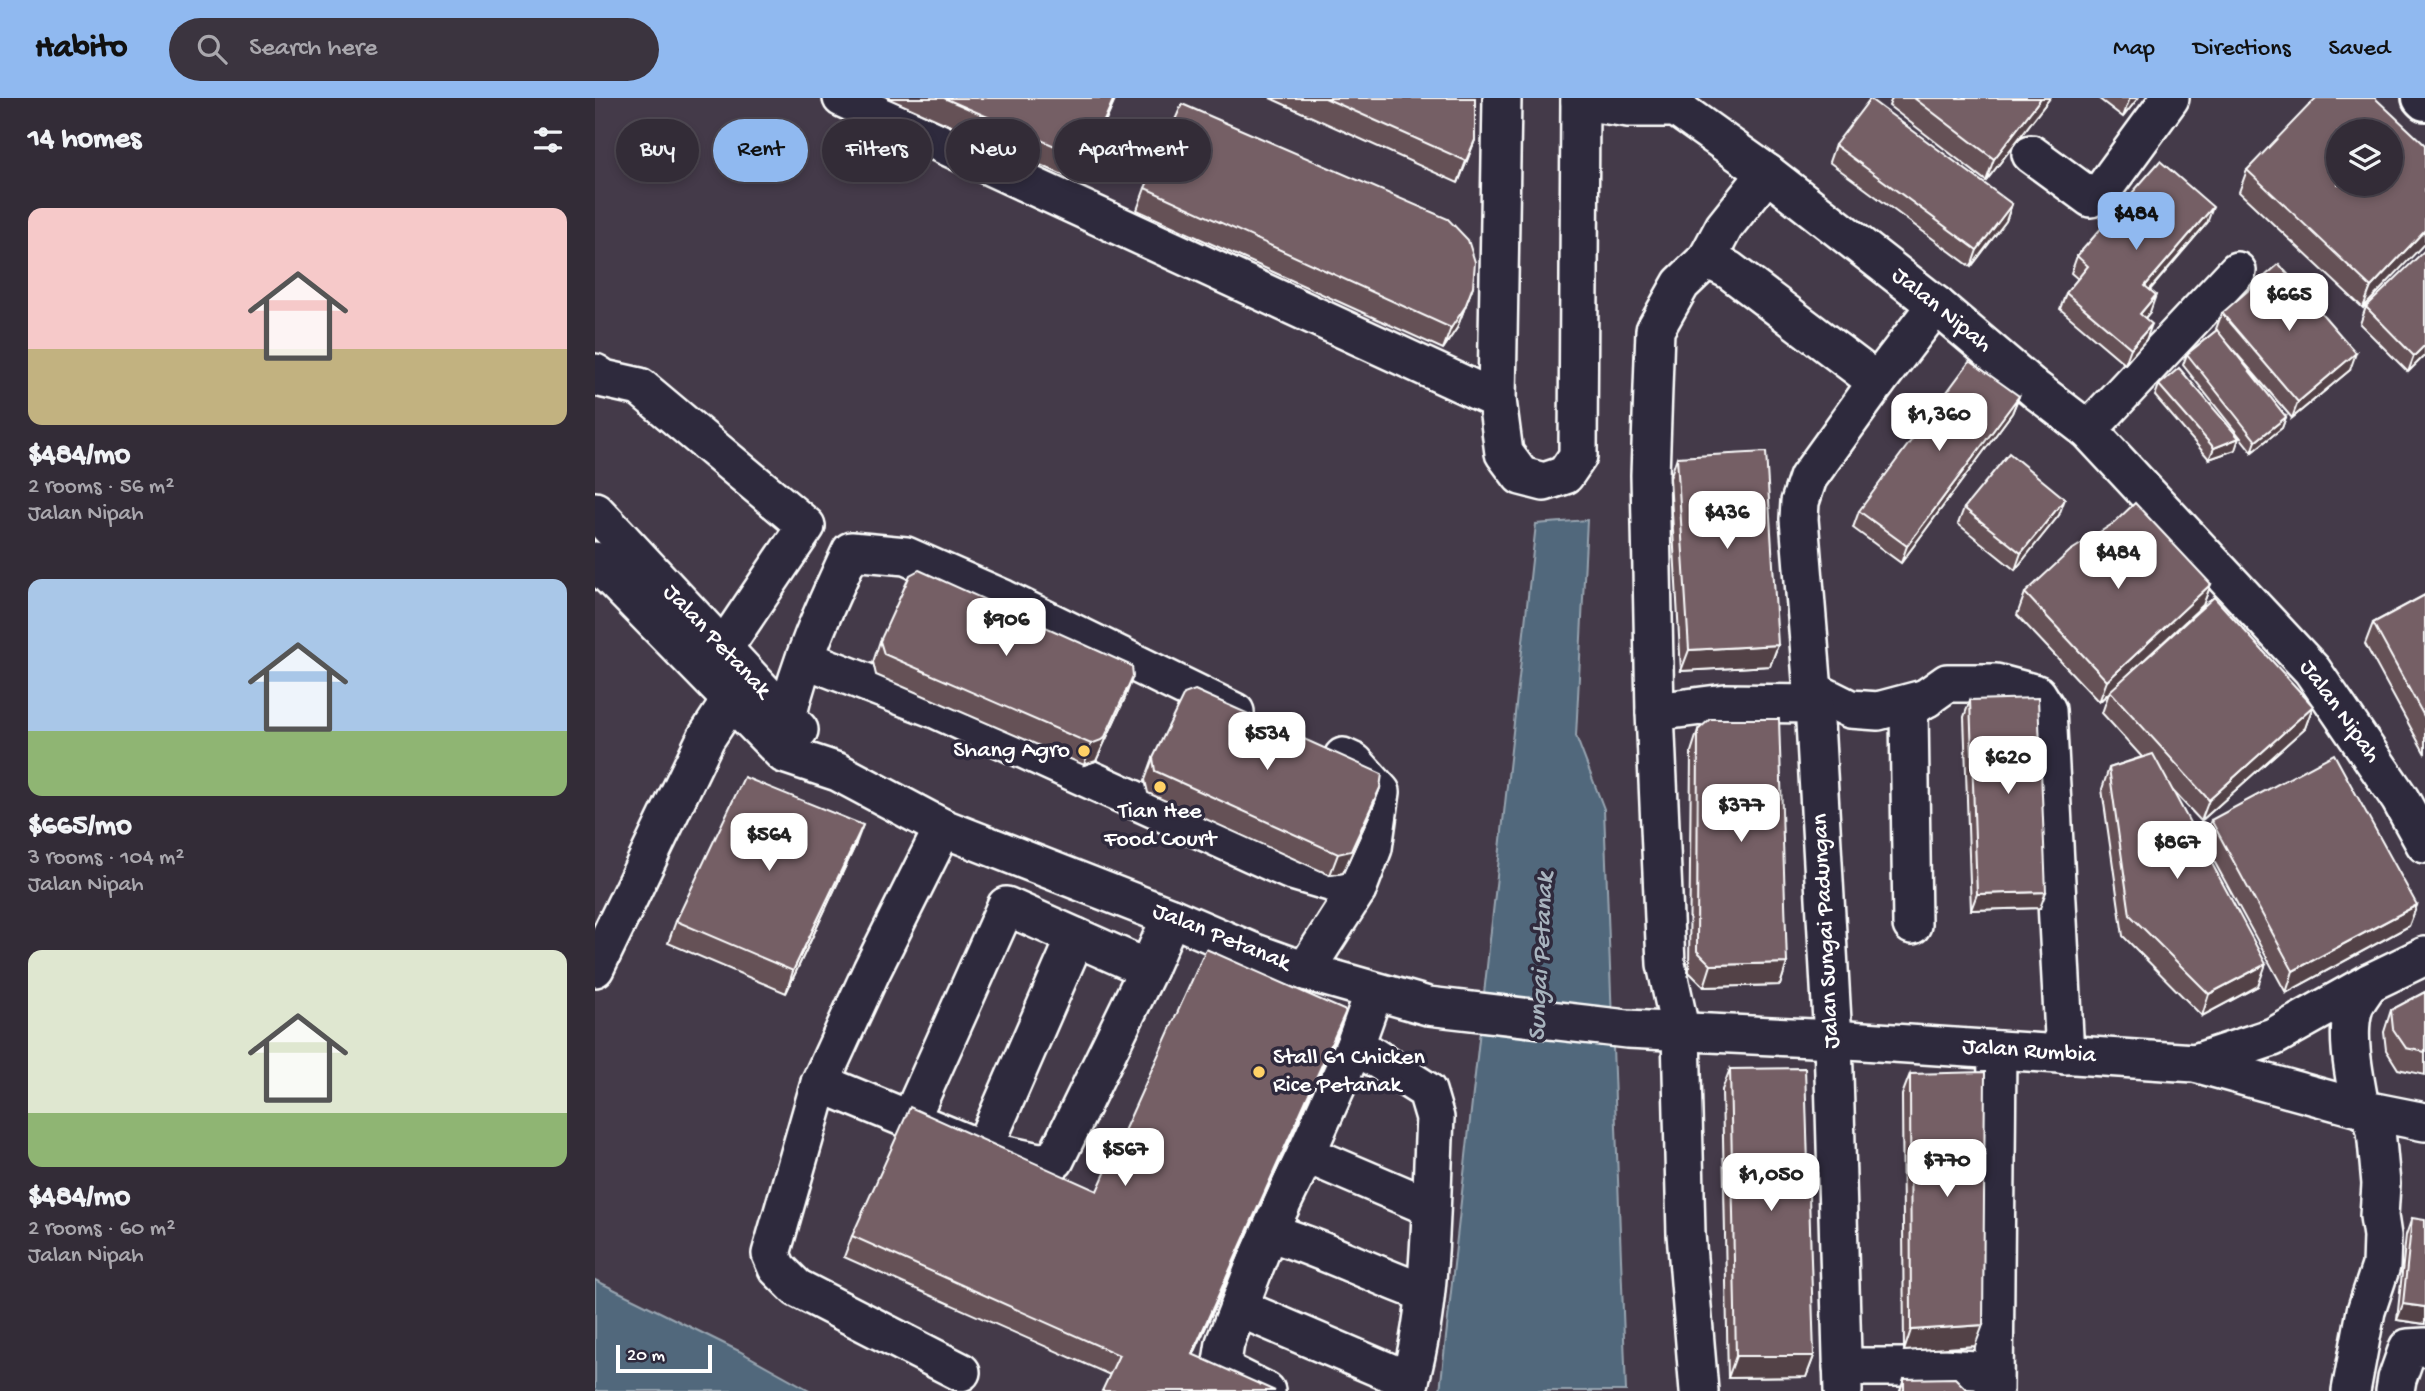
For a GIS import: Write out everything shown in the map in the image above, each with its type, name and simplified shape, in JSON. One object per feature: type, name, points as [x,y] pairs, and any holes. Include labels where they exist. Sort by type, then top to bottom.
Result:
[{"type":"street","points":[[842,98],[1497,400]]},
{"type":"street","points":[[1502,98],[1497,400],[1504,453],[1521,476],[1543,482],[1565,475],[1578,456],[1580,100]]},
{"type":"street","points":[[2031,154],[2091,198],[2102,191],[2170,98]]},
{"type":"street","name":"Jalan Nipah","points":[[1580,100],[1628,108],[1679,103],[1936,305],[2036,390],[2088,430],[2312,670],[2400,799],[2425,844]]},
{"type":"street","points":[[1699,1391],[1686,1234],[1681,1033],[1666,964],[1655,712],[1650,475],[1655,330],[1681,284],[1707,259],[1724,228],[1766,173]]},
{"type":"street","points":[[1707,259],[1740,278],[1877,382]]},
{"type":"street","points":[[2088,430],[2237,271]]},
{"type":"street","name":"Jalan Sungai Padungan","points":[[1843,1379],[1833,1039],[1800,502],[1808,478],[1936,305]]},
{"type":"street","points":[[595,373],[604,379],[640,387],[806,526],[723,649]]},
{"type":"street","name":"Jalan Petanak","points":[[595,511],[838,772]]},
{"type":"street","points":[[787,718],[793,689],[824,609],[852,551],[906,556],[1005,599],[1226,708],[1264,724]]},
{"type":"street","name":"Jalan Petanak","points":[[595,561],[784,754],[838,772],[943,828],[1171,917],[1255,953],[1374,992],[1428,1006],[1627,1029]]},
{"type":"street","points":[[805,659],[935,709],[1289,870],[1357,890]]},
{"type":"street","points":[[1912,925],[1909,710],[1947,683],[1996,683],[2037,694],[2047,710],[2065,1055]]},
{"type":"street","points":[[1655,712],[1725,703],[1813,697],[1850,709],[1878,711],[1927,698]]},
{"type":"street","points":[[595,968],[706,737],[731,700]]},
{"type":"street","points":[[1305,971],[1357,890],[1373,848],[1381,792],[1354,762],[1316,746]]},
{"type":"street","points":[[943,828],[872,970],[820,1083],[771,1254],[778,1268],[797,1288],[961,1372]]},
{"type":"street","points":[[910,1120],[1006,906],[1148,969]]},
{"type":"street","points":[[820,1083],[983,1150],[1039,1162],[1055,1160],[1171,917]]},
{"type":"street","points":[[983,1150],[1076,937]]},
{"type":"street","points":[[2195,1063],[2273,1037],[2369,983],[2425,956]]},
{"type":"street","points":[[2351,1391],[2366,1311],[2381,1266],[2381,1185],[2376,1130],[2365,1109],[2354,1073],[2350,1023],[2354,1005],[2369,983]]},
{"type":"street","points":[[1266,1391],[1230,1373],[1222,1362],[1225,1343],[1268,1232],[1355,1045],[1374,992]]},
{"type":"street","name":"Jalan Rumbia","points":[[1627,1029],[1833,1039],[2195,1063],[2365,1109],[2425,1122]]},
{"type":"street","points":[[1239,1308],[1408,1386],[1416,1363],[1425,1293],[1435,1118],[1427,1091],[1355,1045]]},
{"type":"street","points":[[1843,1379],[1926,1367],[1993,1381],[1997,1250],[1997,1050]]},
{"type":"street","points":[[1306,1154],[1430,1208]]},
{"type":"street","points":[[1268,1232],[1311,1245],[1392,1282],[1425,1293]]},
{"type":"street","points":[[2395,1391],[2396,1379],[2408,1348],[2425,1346]]},
{"type":"water","name":"Sungai Petanak","points":[[1587,520],[1576,736],[1604,809],[1626,1391],[1440,1391],[1536,524]]},
{"type":"water","points":[[595,1280],[739,1351],[811,1391],[595,1391]]},
{"type":"building","points":[[944,98],[1114,98],[1105,119],[1054,119],[1054,146],[1040,140],[1040,119],[992,119]]},
{"type":"building","points":[[1325,98],[1475,98],[1475,140],[1466,161]]},
{"type":"building","points":[[1914,98],[2041,98],[1994,159]]},
{"type":"building","points":[[2316,98],[2375,98],[2397,119],[2326,119],[2326,196],[2403,196],[2403,124],[2425,145],[2425,230],[2371,287],[2247,170]]},
{"type":"building","points":[[1870,99],[2012,204],[1977,250],[1835,145]]},
{"type":"building","points":[[1182,104],[1448,219],[1468,240],[1475,262],[1473,286],[1465,307],[1451,328],[1145,188],[1148,182],[1211,182],[1211,119],[1175,119]]},
{"type":"building","points":[[2160,161],[2213,207],[2145,286],[2156,295],[2140,314],[2152,324],[2131,348],[2066,293],[2088,266],[2077,256]]},
{"type":"building","points":[[2425,250],[2425,345],[2414,356],[2366,307]]},
{"type":"building","points":[[2279,264],[2356,353],[2298,402],[2222,313]]},
{"type":"building","points":[[2217,330],[2286,417],[2256,441],[2187,354]]},
{"type":"building","points":[[1970,361],[2019,396],[1907,546],[1859,511]]},
{"type":"building","points":[[2179,368],[2239,438],[2214,448],[2159,385]]},
{"type":"building","points":[[1766,452],[1778,645],[1689,650],[1677,457]]},
{"type":"building","points":[[2009,453],[2065,499],[2021,553],[1964,508]]},
{"type":"building","points":[[2135,503],[2211,584],[2107,681],[2025,593],[2070,551],[2114,523]]},
{"type":"building","points":[[919,570],[1132,666],[1133,676],[1104,739],[1091,744],[884,654],[880,641],[910,575]]},
{"type":"building","points":[[2425,595],[2425,718],[2373,623]]},
{"type":"building","points":[[2214,597],[2313,706],[2209,800],[2110,691]]},
{"type":"building","points":[[1195,690],[1382,774],[1380,788],[1351,851],[1338,854],[1155,771],[1153,758],[1184,694]]},
{"type":"building","points":[[2038,698],[2046,892],[1977,894],[1970,700]]},
{"type":"building","points":[[1710,719],[1779,719],[1787,963],[1711,965],[1697,951],[1698,730]]},
{"type":"building","points":[[2153,754],[2266,964],[2209,994],[2130,915],[2109,768]]},
{"type":"building","points":[[2334,754],[2417,905],[2293,971],[2211,820]]},
{"type":"building","points":[[744,777],[863,825],[793,971],[676,921]]},
{"type":"building","points":[[1206,949],[1346,1011],[1192,1354],[1275,1391],[1102,1391],[1119,1355],[852,1236],[910,1107],[1097,1191]]},
{"type":"building","points":[[2425,992],[2425,1052],[2406,1048],[2393,1029],[2391,1010]]},
{"type":"building","points":[[1805,1068],[1814,1356],[1736,1356],[1730,1069]]},
{"type":"building","points":[[1985,1072],[1983,1325],[1911,1330],[1910,1074]]},
{"type":"building","points":[[2412,1218],[2425,1220],[2425,1307],[2403,1304]]},
{"type":"building","points":[[1955,1378],[1966,1391],[1904,1391],[1904,1379]]},
{"type":"place","name":"Shang Agro","points":[[1084,751]]},
{"type":"place","name":"Tian Hee Food Court","points":[[1160,787]]},
{"type":"place","name":"Stall 61 Chicken Rice Petanak","points":[[1259,1072]]}]
